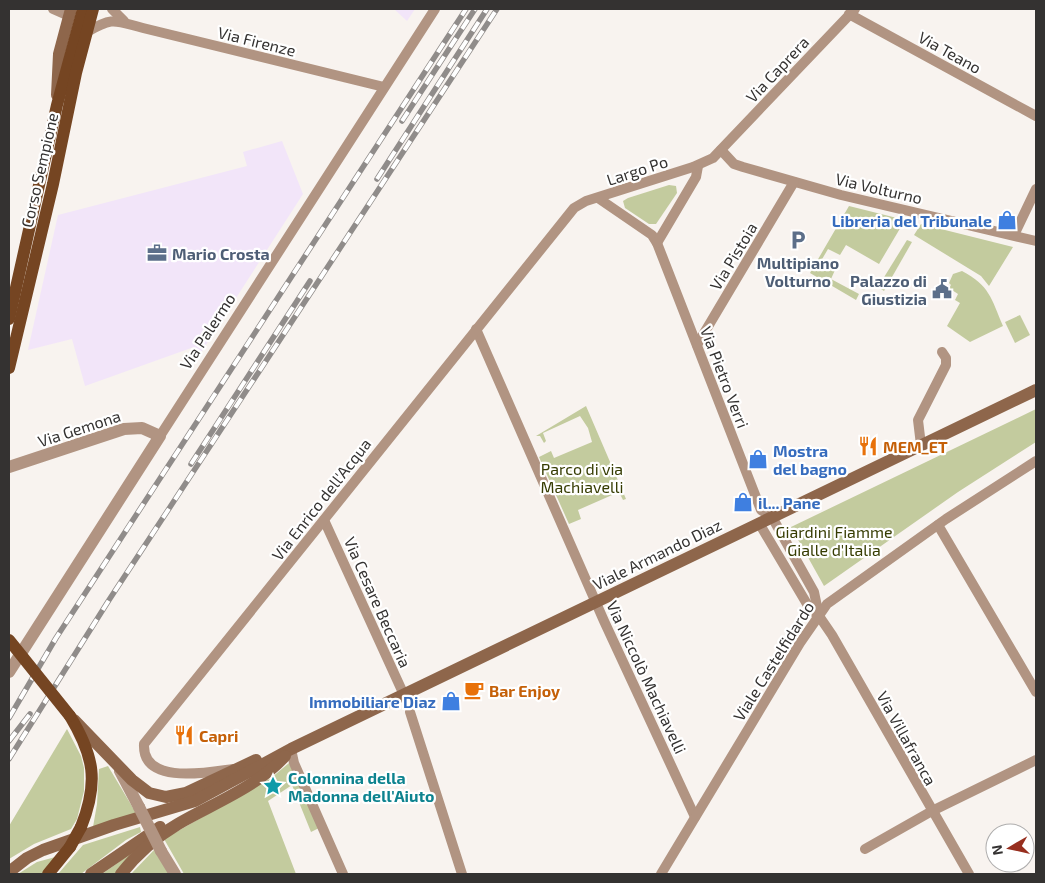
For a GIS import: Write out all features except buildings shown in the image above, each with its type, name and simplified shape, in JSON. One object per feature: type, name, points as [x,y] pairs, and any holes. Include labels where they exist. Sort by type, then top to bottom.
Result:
[{"type":"main road","name":"Corso Sempione","points":[[9,319],[22,269],[57,105],[83,9]]},
{"type":"main road","name":"Corso Sempione","points":[[9,368],[93,9]]},
{"type":"main road","points":[[57,105],[58,60],[70,12]]},
{"type":"main road","points":[[9,284],[22,269]]},
{"type":"main road","name":"Viale Armando Diaz","points":[[291,749],[1036,390]]},
{"type":"main road","points":[[9,640],[70,716],[111,756],[132,780],[149,792],[166,797],[176,796],[198,788],[236,768],[280,750],[291,749]]},
{"type":"main road","points":[[48,874],[70,847],[81,827],[91,795],[92,767],[84,740],[70,716]]},
{"type":"main road","points":[[122,874],[140,852],[167,831],[252,782],[278,764],[291,749]]},
{"type":"main road","points":[[9,872],[27,858],[43,850],[208,795],[291,749]]},
{"type":"main road","points":[[91,874],[170,821],[252,782]]},
{"type":"street","points":[[53,9],[70,12]]},
{"type":"street","points":[[112,9],[124,22]]},
{"type":"street","name":"Via Palermo","points":[[9,672],[435,9]]},
{"type":"street","name":"Via Teano","points":[[852,12],[1036,116]]},
{"type":"street","name":"Via Caprera","points":[[721,150],[852,12]]},
{"type":"street","name":"Via Firenze","points":[[87,32],[107,22],[124,22],[384,87]]},
{"type":"street","name":"Largo Po","points":[[598,198],[698,166],[721,150]]},
{"type":"street","name":"Via Volturno","points":[[721,150],[738,166],[841,194],[1036,241]]},
{"type":"street","points":[[658,243],[696,177],[698,166]]},
{"type":"street","name":"Via Pistoia","points":[[697,345],[794,182]]},
{"type":"street","points":[[1014,235],[1036,190]]},
{"type":"street","name":"Largo Po","points":[[598,198],[652,235],[658,243]]},
{"type":"street","name":"Via Enrico dell'Acqua","points":[[236,768],[190,774],[173,774],[160,769],[150,762],[145,755],[144,744],[572,211],[577,205],[598,198]]},
{"type":"street","name":"Via Pietro Verri","points":[[658,243],[761,510],[772,517],[814,592],[819,616]]},
{"type":"street","name":"Via Niccolò Machiavelli","points":[[476,329],[596,602],[695,817]]},
{"type":"street","points":[[921,445],[918,420],[946,365],[946,358],[942,352]]},
{"type":"street","name":"Via Gemona","points":[[9,467],[124,429],[142,428],[160,436]]},
{"type":"street","name":"Viale Castelfidardo","points":[[661,874],[800,643],[827,604],[938,525],[1036,461]]},
{"type":"street","name":"Via Cesare Beccaria","points":[[324,520],[404,696]]},
{"type":"street","name":"Via Villafranca","points":[[759,523],[810,609],[819,616],[832,635],[969,874]]},
{"type":"street","points":[[938,525],[1036,692]]},
{"type":"street","points":[[410,712],[462,874]]},
{"type":"street","points":[[291,749],[294,763],[326,831],[343,874]]},
{"type":"street","points":[[111,756],[161,852],[175,874]]},
{"type":"street","points":[[865,849],[932,811],[1036,760]]},
{"type":"shaded area","points":[[394,9],[415,9],[407,21]]},
{"type":"shaded area","name":"Mario Crosta","points":[[282,141],[303,194],[198,357],[194,347],[85,386],[72,339],[28,350],[58,215],[247,166],[243,152]]},
{"type":"green space","points":[[669,185],[676,186],[677,193],[656,224],[649,224],[625,208],[623,201],[628,198]]},
{"type":"green space","points":[[849,206],[905,220],[879,264],[846,245],[840,255],[828,249],[821,261],[835,270],[831,279],[859,294],[856,300],[810,273]]},
{"type":"green space","points":[[921,224],[1013,247],[989,286],[981,276],[914,235]]},
{"type":"green space","points":[[907,240],[912,242],[884,291],[878,287]]},
{"type":"green space","points":[[962,271],[979,282],[984,288],[992,300],[1003,326],[970,342],[947,326],[960,303],[955,300],[958,294],[949,288],[951,285],[949,283],[953,274]]},
{"type":"green space","points":[[1020,315],[1030,335],[1015,343],[1005,322]]},
{"type":"green space","name":"Parco di via Machiavelli","points":[[586,406],[626,499],[623,500],[619,492],[578,510],[581,519],[569,524],[539,457],[551,451],[554,458],[592,442],[588,428],[580,416],[543,433],[546,441],[544,443],[540,436],[536,436]]},
{"type":"green space","name":"Giardini Fiamme Gialle d'Italia","points":[[1036,409],[1036,442],[958,492],[824,586],[791,527]]},
{"type":"green space","points":[[67,729],[81,756],[84,768],[84,791],[77,819],[71,829],[34,844],[9,859],[9,826]]},
{"type":"green space","points":[[289,763],[319,828],[311,832],[292,785],[268,801],[296,874],[184,874],[164,839],[271,778]]},
{"type":"green space","points":[[108,766],[136,813],[93,827],[97,804],[99,769]]},
{"type":"green space","points":[[140,827],[141,832],[126,840],[81,874],[58,874],[83,845]]},
{"type":"green space","points":[[154,850],[169,874],[131,874]]},
{"type":"green space","points":[[133,852],[116,874],[102,874]]},
{"type":"green space","points":[[59,856],[46,874],[18,874],[37,862]]},
{"type":"railway","points":[[9,718],[56,638],[466,9]]},
{"type":"railway","points":[[402,121],[475,9]]},
{"type":"railway","points":[[377,179],[487,9]]},
{"type":"railway","points":[[9,759],[109,600],[497,9]]},
{"type":"railway","points":[[191,464],[310,281]]},
{"type":"railway","points":[[9,741],[30,714]]},
{"type":"place","name":"Libreria del Tribunale","points":[[1007,220]]},
{"type":"place","name":"Multipiano Volturno","points":[[798,240]]},
{"type":"place","name":"Mario Crosta","points":[[157,253]]},
{"type":"place","name":"Palazzo di Giustizia","points":[[942,289]]},
{"type":"place","name":"MEM_ET","points":[[868,446]]},
{"type":"place","name":"Mostra del bagno","points":[[758,459]]},
{"type":"place","name":"il... Pane","points":[[743,502]]},
{"type":"place","name":"Bar Enjoy","points":[[474,690]]},
{"type":"place","name":"Immobiliare Diaz","points":[[451,701]]},
{"type":"place","name":"Capri","points":[[184,735]]},
{"type":"place","name":"Colonnina della Madonna dell'Aiuto","points":[[273,786]]}]
